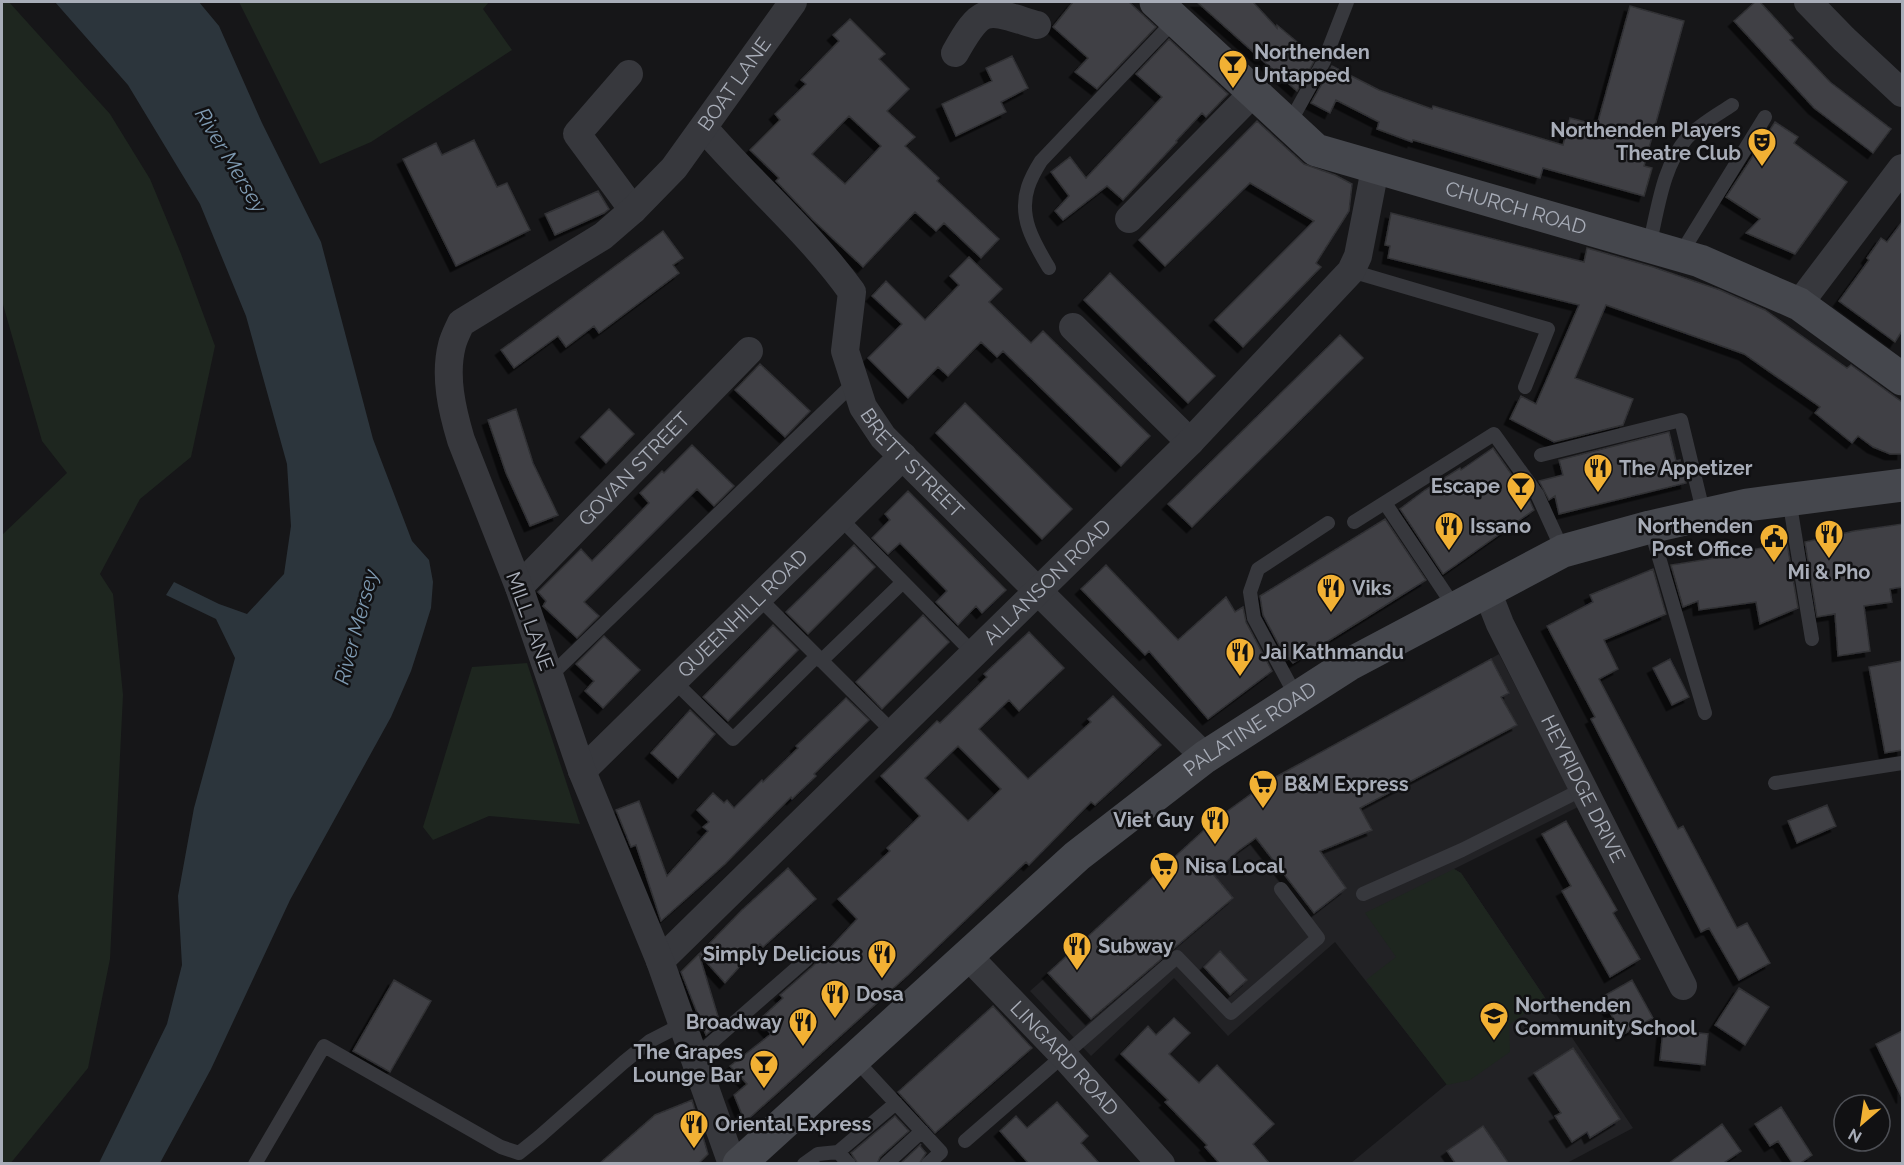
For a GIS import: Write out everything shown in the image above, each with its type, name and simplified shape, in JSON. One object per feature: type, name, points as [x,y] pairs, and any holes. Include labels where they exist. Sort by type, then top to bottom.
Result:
[{"type":"main road","name":"CHURCH ROAD","points":[[1165,10],[1316,150],[1375,169],[1700,261],[1799,304],[1902,379]]},
{"type":"main road","name":"PALATINE ROAD","points":[[739,1164],[1077,856],[1205,757],[1348,665],[1563,551],[1650,527],[1747,505],[1902,485]]},
{"type":"street","name":"BOAT LANE","points":[[675,168],[792,2]]},
{"type":"street","points":[[1808,2],[1902,93]]},
{"type":"street","points":[[955,53],[976,19],[995,7],[1037,25]]},
{"type":"street","points":[[629,74],[577,134],[633,210]]},
{"type":"street","points":[[1129,219],[1253,93]]},
{"type":"street","name":"BRETT STREET","points":[[704,128],[735,164],[830,261],[852,292],[844,351],[863,406],[883,437],[1205,757]]},
{"type":"street","name":"MILL LANE","points":[[675,168],[603,236],[461,323],[452,345],[448,384],[455,422],[519,587],[582,771],[660,961],[732,1164]]},
{"type":"street","points":[[1799,304],[1902,168]]},
{"type":"street","name":"ALLANSON ROAD","points":[[660,961],[1190,442],[1352,271],[1358,256],[1375,169]]},
{"type":"street","points":[[1073,327],[1190,442]]},
{"type":"street","name":"GOVAN STREET","points":[[519,587],[749,351]]},
{"type":"street","name":"QUEENHILL ROAD","points":[[582,771],[903,456]]},
{"type":"street","name":"HEYRIDGE DRIVE","points":[[1487,591],[1500,624],[1683,986]]},
{"type":"street","name":"LINGARD ROAD","points":[[967,955],[1064,1056],[1161,1164]]},
{"type":"lane","points":[[1288,126],[1324,61],[1347,2]]},
{"type":"lane","points":[[1049,268],[1030,236],[1025,216],[1027,188],[1041,161],[1165,10]]},
{"type":"lane","points":[[1664,251],[1664,183],[1673,160],[1687,138],[1732,105]]},
{"type":"lane","points":[[1664,251],[1765,117]]},
{"type":"lane","points":[[1352,271],[1548,329],[1525,387]]},
{"type":"lane","points":[[550,676],[855,382]]},
{"type":"lane","points":[[1541,455],[1681,420],[1704,515]]},
{"type":"lane","points":[[1354,522],[1494,434],[1537,494],[1563,551]]},
{"type":"lane","points":[[1789,499],[1812,639]]},
{"type":"lane","points":[[1385,503],[1455,608]]},
{"type":"lane","points":[[840,518],[974,654]]},
{"type":"lane","points":[[1297,698],[1254,618],[1250,592],[1258,569],[1328,523]]},
{"type":"lane","points":[[1650,527],[1705,713]]},
{"type":"lane","points":[[674,681],[733,739],[903,582]]},
{"type":"lane","points":[[759,598],[894,733]]},
{"type":"lane","points":[[1775,783],[1902,763]]},
{"type":"lane","points":[[1363,894],[1462,850],[1583,789]]},
{"type":"lane","points":[[965,1141],[1177,957],[1231,1013],[1318,938],[1281,889]]},
{"type":"lane","points":[[695,1057],[807,959]]},
{"type":"lane","points":[[255,1164],[324,1046],[501,1147],[519,1153],[650,1041],[683,1024]]},
{"type":"lane","points":[[854,1058],[944,1158],[928,1164]]},
{"type":"lane","points":[[804,1164],[818,1154],[838,1152],[896,1103]]},
{"type":"lane","points":[[886,1164],[922,1131]]},
{"type":"lane","points":[[838,1152],[849,1164]]},
{"type":"shaded area","points":[[2,2],[9,2],[110,114],[150,179],[215,346],[191,457],[140,499],[100,574],[113,594],[123,695],[110,959],[88,1068],[10,1164],[2,1163],[2,535],[67,473],[42,441],[2,301]]},
{"type":"shaded area","points":[[239,2],[489,2],[483,9],[512,50],[371,142],[320,164]]},
{"type":"shaded area","points":[[1499,654],[1578,807],[1454,869],[1461,873],[1633,1128],[1567,1163],[1351,1163],[1447,1084],[1335,942],[1228,1036],[1174,978],[1091,1056],[1030,991],[1131,902],[1342,741]]},
{"type":"shaded area","points":[[527,663],[580,824],[489,816],[433,840],[423,827],[472,667]]},
{"type":"shaded area","points":[[1454,869],[1461,873],[1545,998],[1509,1025],[1510,1052],[1470,1080],[1447,1085],[1366,980],[1396,957],[1365,913]]},
{"type":"water","name":"River Mersey","points":[[55,2],[199,2],[219,26],[262,123],[321,242],[373,439],[412,541],[429,560],[433,582],[431,608],[422,637],[411,671],[391,717],[290,900],[211,1069],[160,1163],[99,1163],[167,1024],[182,965],[178,896],[194,808],[235,658],[216,619],[166,595],[174,582],[219,604],[247,614],[284,574],[291,526],[287,464],[246,316],[200,204],[128,85]]},
{"type":"building","points":[[1073,2],[1129,2],[1156,27],[1097,89],[1075,72],[1088,58],[1053,27]]},
{"type":"building","points":[[1197,2],[1253,2],[1277,28],[1277,25],[1316,58],[1297,91]]},
{"type":"building","points":[[1755,2],[1760,2],[1793,38],[1790,40],[1830,82],[1891,129],[1873,153],[1814,108],[1734,21]]},
{"type":"building","points":[[1630,6],[1684,21],[1644,166],[1652,168],[1644,196],[1543,168],[1540,178],[1413,140],[1412,142],[1377,129],[1379,122],[1336,100],[1330,113],[1311,103],[1332,66],[1379,90],[1432,109],[1433,106],[1563,145],[1570,118],[1597,125]]},
{"type":"building","points":[[850,19],[885,54],[879,59],[909,89],[887,111],[915,137],[905,146],[939,178],[937,181],[999,239],[981,258],[944,223],[936,231],[915,212],[863,267],[813,220],[776,181],[779,178],[750,150],[780,120],[775,114],[806,84],[801,80],[839,41],[833,35]],"holes":[[[849,116],[881,146],[845,184],[812,154]]]},
{"type":"building","points":[[1169,39],[1228,94],[1206,117],[1202,113],[1123,200],[1107,186],[1063,220],[1055,211],[1069,196],[1051,172],[1070,157],[1086,178],[1162,97],[1136,74]]},
{"type":"building","points":[[1012,56],[1028,88],[1001,102],[1006,112],[956,136],[942,104],[992,81],[986,68]]},
{"type":"building","points":[[1257,121],[1304,164],[1352,184],[1349,211],[1316,263],[1321,267],[1243,347],[1215,320],[1314,221],[1250,183],[1165,266],[1139,240]]},
{"type":"building","points":[[1775,122],[1798,137],[1794,143],[1847,182],[1795,254],[1746,233],[1760,219],[1726,197]]},
{"type":"building","points":[[474,140],[497,187],[507,183],[530,230],[456,266],[403,159],[436,143],[442,155]]},
{"type":"building","points":[[598,191],[609,209],[555,235],[545,214]]},
{"type":"building","points":[[1391,213],[1584,262],[1587,248],[1720,290],[1765,310],[1847,368],[1851,365],[1902,402],[1902,454],[1890,454],[1873,447],[1858,436],[1852,443],[1815,413],[1820,407],[1744,354],[1606,305],[1575,378],[1633,399],[1623,425],[1554,442],[1510,419],[1521,396],[1536,404],[1579,305],[1388,258],[1390,246],[1385,245]]},
{"type":"building","points":[[1902,222],[1902,331],[1895,342],[1839,301],[1869,260],[1867,258],[1881,238],[1887,242]]},
{"type":"building","points":[[663,231],[683,258],[673,265],[679,273],[599,333],[594,326],[566,347],[558,336],[514,368],[501,350]]},
{"type":"building","points":[[969,257],[1002,289],[989,302],[1031,343],[1043,331],[1150,436],[1121,466],[1003,351],[997,357],[981,342],[948,376],[938,367],[908,398],[868,358],[902,324],[872,296],[886,281],[925,320],[959,285],[950,276]]},
{"type":"building","points":[[1110,273],[1215,376],[1188,403],[1084,300]]},
{"type":"building","points":[[1340,335],[1363,358],[1192,527],[1168,504]]},
{"type":"building","points":[[760,364],[810,411],[785,437],[735,390]]},
{"type":"building","points":[[965,403],[1072,509],[1042,539],[936,433]]},
{"type":"building","points":[[516,409],[533,463],[558,515],[530,526],[506,473],[488,420]]},
{"type":"building","points":[[609,409],[634,434],[606,463],[581,437]]},
{"type":"building","points":[[1669,432],[1676,461],[1680,460],[1686,483],[1559,514],[1555,496],[1549,500],[1539,481],[1563,475],[1559,460]]},
{"type":"building","points":[[692,445],[734,486],[714,506],[697,489],[584,602],[599,616],[577,638],[543,606],[546,601],[538,592],[581,549],[592,561],[649,503],[640,493]]},
{"type":"building","points":[[1493,448],[1529,499],[1534,510],[1443,574],[1400,509],[1425,490],[1460,468],[1461,470]]},
{"type":"building","points":[[908,491],[1006,590],[982,613],[976,606],[958,625],[936,602],[947,591],[900,543],[888,554],[872,538],[890,520],[885,514]]},
{"type":"building","points":[[1385,519],[1426,580],[1293,663],[1289,658],[1287,660],[1263,615],[1260,596]]},
{"type":"building","points":[[1902,524],[1902,587],[1890,589],[1892,602],[1864,606],[1870,651],[1838,656],[1835,614],[1817,617],[1805,542],[1854,531]]},
{"type":"building","points":[[1787,543],[1798,608],[1760,624],[1756,602],[1699,610],[1698,601],[1683,607],[1671,565],[1746,553],[1746,551]]},
{"type":"building","points":[[854,545],[875,567],[808,634],[786,612]]},
{"type":"building","points":[[1106,565],[1178,640],[1226,597],[1235,612],[1243,607],[1246,622],[1272,671],[1208,719],[1149,651],[1145,655],[1081,589]]},
{"type":"building","points":[[1653,569],[1666,614],[1604,640],[1618,669],[1599,679],[1678,829],[1683,826],[1737,928],[1747,923],[1770,963],[1739,980],[1709,928],[1701,932],[1591,719],[1595,717],[1547,626],[1593,602],[1590,595]]},
{"type":"building","points":[[923,615],[949,642],[882,709],[856,682]]},
{"type":"building","points":[[773,625],[798,650],[728,721],[703,697]]},
{"type":"building","points":[[1029,632],[1064,668],[1019,711],[1009,700],[979,729],[1028,779],[1091,722],[1088,719],[1113,696],[1161,745],[1095,805],[1091,802],[1029,865],[1026,862],[908,975],[745,1122],[734,1095],[747,1084],[730,1066],[771,1034],[759,1020],[783,998],[780,995],[813,966],[857,919],[838,899],[890,851],[887,848],[920,816],[881,776],[937,721],[940,723],[987,677],[984,674]],"holes":[[[958,746],[1001,789],[968,821],[925,778]]]},
{"type":"building","points":[[604,636],[640,670],[603,708],[585,691],[594,681],[576,664]]},
{"type":"building","points":[[1491,659],[1509,693],[1501,697],[1517,725],[1360,808],[1372,830],[1320,851],[1346,888],[1314,913],[1256,838],[1213,874],[1233,898],[1091,1019],[1048,973],[1215,820],[1272,779]]},
{"type":"building","points":[[1670,659],[1689,697],[1672,705],[1653,668]]},
{"type":"building","points":[[1902,661],[1902,750],[1885,753],[1869,667]]},
{"type":"building","points":[[846,698],[869,720],[814,774],[816,776],[792,799],[791,797],[725,864],[661,921],[636,845],[631,847],[616,810],[639,801],[667,876],[708,831],[703,827],[709,822],[697,810],[713,793],[724,803],[727,800],[734,808],[798,748],[796,746]]},
{"type":"building","points":[[690,710],[715,734],[678,778],[651,753]]},
{"type":"building","points":[[1827,805],[1836,826],[1797,843],[1788,821]]},
{"type":"building","points":[[1566,821],[1617,910],[1613,913],[1640,959],[1610,977],[1562,891],[1571,886],[1542,834]]},
{"type":"building","points":[[788,868],[816,899],[763,947],[760,944],[725,983],[699,954]]},
{"type":"building","points":[[1220,951],[1247,980],[1230,995],[1204,967]]},
{"type":"building","points":[[699,954],[720,1023],[706,1035],[681,972]]},
{"type":"building","points":[[394,980],[431,1001],[390,1072],[353,1051]]},
{"type":"building","points":[[1632,980],[1653,1018],[1622,1035],[1602,997]]},
{"type":"building","points":[[1739,988],[1769,1007],[1745,1045],[1715,1025]]},
{"type":"building","points":[[993,1006],[1032,1048],[935,1133],[898,1092]]},
{"type":"building","points":[[1174,1018],[1190,1033],[1169,1054],[1199,1083],[1217,1065],[1274,1124],[1253,1144],[1270,1164],[1220,1164],[1205,1147],[1207,1145],[1165,1102],[1168,1100],[1121,1054],[1148,1026],[1156,1035]]},
{"type":"building","points":[[1663,1029],[1708,1034],[1705,1065],[1660,1060]]},
{"type":"building","points":[[1902,1031],[1902,1098],[1876,1044]]},
{"type":"building","points":[[1573,1048],[1620,1119],[1590,1138],[1587,1132],[1572,1142],[1555,1116],[1561,1113],[1534,1073]]},
{"type":"building","points":[[692,1100],[708,1154],[698,1164],[599,1164],[655,1115]]},
{"type":"building","points":[[1057,1102],[1088,1136],[1081,1143],[1100,1164],[1029,1164],[1000,1131],[1016,1116],[1027,1128]]},
{"type":"building","points":[[1781,1107],[1812,1155],[1799,1164],[1793,1164],[1778,1141],[1770,1146],[1755,1124]]},
{"type":"building","points":[[895,1116],[909,1131],[880,1157],[877,1164],[858,1164],[851,1153]]},
{"type":"building","points":[[1722,1124],[1741,1151],[1722,1164],[1668,1164]]},
{"type":"building","points":[[1483,1126],[1509,1164],[1456,1164],[1447,1151]]},
{"type":"building","points":[[921,1144],[920,1146],[926,1153],[919,1164],[900,1164]]},
{"type":"place","name":"Northenden Untapped","points":[[1233,90]]},
{"type":"place","name":"Northenden Players Theatre Club","points":[[1762,168]]},
{"type":"place","name":"The Appetizer","points":[[1598,494]]},
{"type":"place","name":"Escape","points":[[1521,512]]},
{"type":"place","name":"Issano","points":[[1449,552]]},
{"type":"place","name":"Mi & Pho","points":[[1829,560]]},
{"type":"place","name":"Northenden Post Office","points":[[1774,564]]},
{"type":"place","name":"Viks","points":[[1331,614]]},
{"type":"place","name":"Jai Kathmandu","points":[[1240,678]]},
{"type":"place","name":"B&M Express","points":[[1263,810]]},
{"type":"place","name":"Viet Guy","points":[[1215,846]]},
{"type":"place","name":"Nisa Local","points":[[1164,892]]},
{"type":"place","name":"Subway","points":[[1077,972]]},
{"type":"place","name":"Simply Delicious","points":[[882,980]]},
{"type":"place","name":"Dosa","points":[[835,1020]]},
{"type":"place","name":"Northenden Community School","points":[[1494,1042]]},
{"type":"place","name":"Broadway","points":[[803,1048]]},
{"type":"place","name":"The Grapes Lounge Bar","points":[[764,1090]]},
{"type":"place","name":"Oriental Express","points":[[694,1150]]}]
